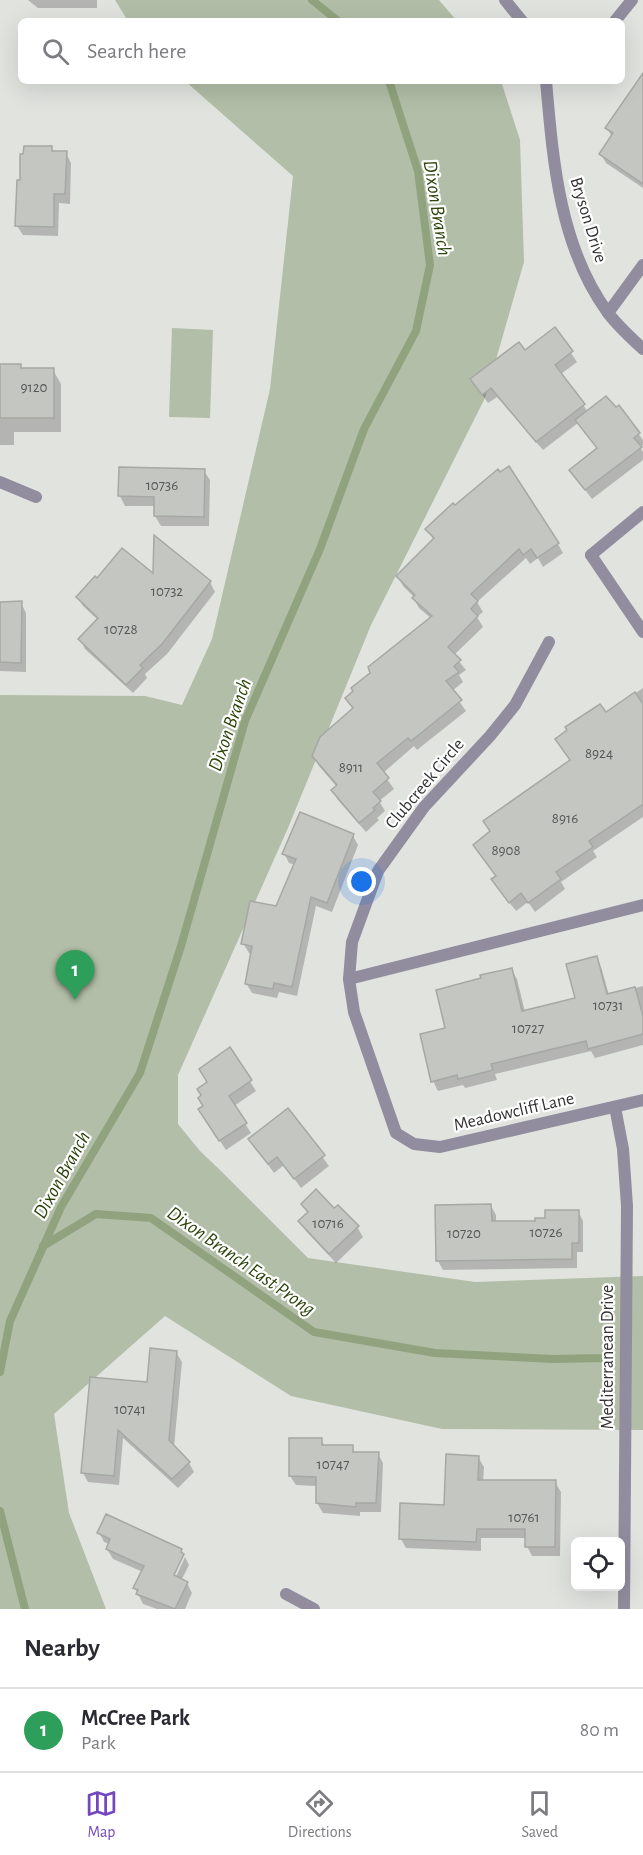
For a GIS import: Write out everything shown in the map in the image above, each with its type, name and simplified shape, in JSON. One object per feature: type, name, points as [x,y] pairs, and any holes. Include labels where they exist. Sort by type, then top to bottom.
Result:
[{"type":"street","points":[[505,0],[520,18]]},
{"type":"street","points":[[617,18],[632,0]]},
{"type":"street","name":"Bryson Drive","points":[[546,84],[553,156],[562,209],[582,268],[608,313],[643,349]]},
{"type":"street","points":[[608,313],[643,265]]},
{"type":"street","points":[[0,482],[36,497]]},
{"type":"street","points":[[643,512],[591,555],[643,632]]},
{"type":"street","name":"Clubcreek Circle","points":[[396,1133],[354,1012],[349,979],[352,942],[378,871],[424,807],[490,736],[515,705],[549,642]]},
{"type":"street","points":[[349,979],[643,905]]},
{"type":"street","name":"Meadowcliff Lane","points":[[396,1133],[414,1144],[440,1147],[643,1100]]},
{"type":"street","name":"Mediterranean Drive","points":[[615,1107],[622,1149],[627,1206],[624,1609]]},
{"type":"street","points":[[286,1594],[314,1609]]},
{"type":"green space","points":[[115,0],[439,0],[454,18],[126,18]]},
{"type":"green space","points":[[188,84],[502,84],[520,140],[524,262],[485,398],[371,625],[288,828],[178,1075],[178,1124],[200,1151],[308,1258],[475,1282],[643,1276],[643,1430],[442,1429],[291,1396],[165,1316],[54,1414],[69,1513],[106,1609],[0,1609],[0,695],[145,696],[182,705],[212,639],[270,389],[293,176]]},
{"type":"green space","points":[[172,328],[213,330],[210,418],[169,417]]},
{"type":"building","points":[[643,73],[643,184],[599,154],[613,133],[605,128]]},
{"type":"building","points":[[24,146],[52,146],[52,151],[67,151],[65,194],[54,194],[54,227],[15,226],[17,180],[20,180],[20,154],[23,154]]},
{"type":"building","points":[[555,327],[573,351],[555,365],[585,404],[536,442],[491,388],[482,395],[470,379],[519,342],[525,350]]},
{"type":"building","points":[[0,364],[21,364],[21,368],[54,368],[54,418],[0,418]]},
{"type":"building","points":[[606,396],[616,407],[619,405],[640,433],[634,438],[642,447],[585,490],[569,470],[597,448],[575,420]]},
{"type":"building","points":[[509,466],[559,543],[537,558],[531,549],[523,555],[519,549],[471,594],[478,601],[471,609],[478,616],[448,647],[461,660],[454,666],[459,672],[446,681],[462,700],[411,741],[408,738],[377,763],[389,778],[373,792],[381,801],[373,808],[375,810],[359,823],[331,790],[337,785],[312,756],[320,737],[353,708],[345,698],[353,691],[351,688],[370,673],[368,667],[432,616],[412,598],[415,595],[396,576],[434,538],[425,529],[453,503],[455,505],[498,469],[500,472]]},
{"type":"building","points":[[119,467],[205,469],[204,517],[154,516],[154,497],[118,496]]},
{"type":"building","points":[[154,535],[211,581],[162,644],[140,665],[143,668],[126,685],[78,639],[98,618],[76,597],[95,576],[97,578],[122,548],[153,573]]},
{"type":"building","points":[[22,601],[21,663],[0,662],[0,602]]},
{"type":"building","points":[[635,692],[643,704],[643,804],[589,841],[593,847],[556,872],[561,879],[528,903],[521,893],[509,903],[491,879],[496,876],[473,845],[490,831],[483,821],[570,760],[555,739],[567,730],[565,727],[600,704],[606,712]]},
{"type":"building","points":[[300,812],[354,834],[327,903],[311,897],[292,987],[274,983],[273,989],[245,984],[252,946],[241,944],[250,901],[276,906],[296,859],[282,854]]},
{"type":"building","points":[[597,956],[607,994],[635,987],[643,1016],[643,1034],[588,1049],[586,1041],[491,1064],[493,1070],[458,1079],[457,1075],[431,1082],[420,1034],[445,1028],[436,990],[481,978],[480,975],[512,968],[522,1011],[575,998],[566,964]]},
{"type":"building","points":[[230,1047],[252,1080],[229,1096],[247,1123],[219,1141],[198,1109],[203,1106],[198,1098],[201,1095],[197,1089],[207,1082],[199,1069]]},
{"type":"building","points":[[288,1108],[325,1155],[294,1179],[277,1157],[268,1164],[248,1139]]},
{"type":"building","points":[[316,1189],[334,1208],[338,1205],[359,1226],[329,1254],[298,1221],[308,1212],[301,1204]]},
{"type":"building","points":[[491,1204],[492,1221],[535,1221],[535,1218],[545,1218],[545,1210],[579,1210],[579,1243],[572,1243],[572,1259],[436,1261],[435,1205]]},
{"type":"building","points":[[150,1348],[177,1351],[169,1440],[190,1462],[172,1479],[118,1430],[114,1476],[81,1473],[90,1377],[147,1382]]},
{"type":"building","points":[[289,1438],[322,1438],[322,1445],[353,1445],[353,1452],[379,1452],[376,1503],[356,1503],[356,1507],[316,1503],[316,1477],[289,1476]]},
{"type":"building","points":[[446,1454],[479,1456],[478,1480],[556,1480],[555,1547],[525,1547],[525,1529],[477,1529],[476,1542],[399,1539],[400,1503],[444,1505]]},
{"type":"building","points":[[106,1514],[182,1549],[181,1552],[184,1554],[174,1575],[188,1582],[175,1609],[136,1594],[138,1590],[133,1588],[144,1566],[106,1549],[110,1539],[97,1533]]},
{"type":"waterway","name":"Dixon Branch","points":[[312,0],[334,18]]},
{"type":"waterway","name":"Dixon Branch","points":[[0,1372],[10,1321],[61,1207],[140,1073],[181,946],[245,721],[320,549],[364,429],[416,331],[430,265],[418,171],[390,84]]},
{"type":"waterway","name":"Dixon Branch East Prong","points":[[43,1246],[96,1214],[151,1218],[314,1332],[435,1353],[553,1359],[606,1358]]},
{"type":"waterway","name":"Dixon Branch","points":[[0,1511],[25,1609]]},
{"type":"place","name":"McCree Park","points":[[75,1000]]}]
